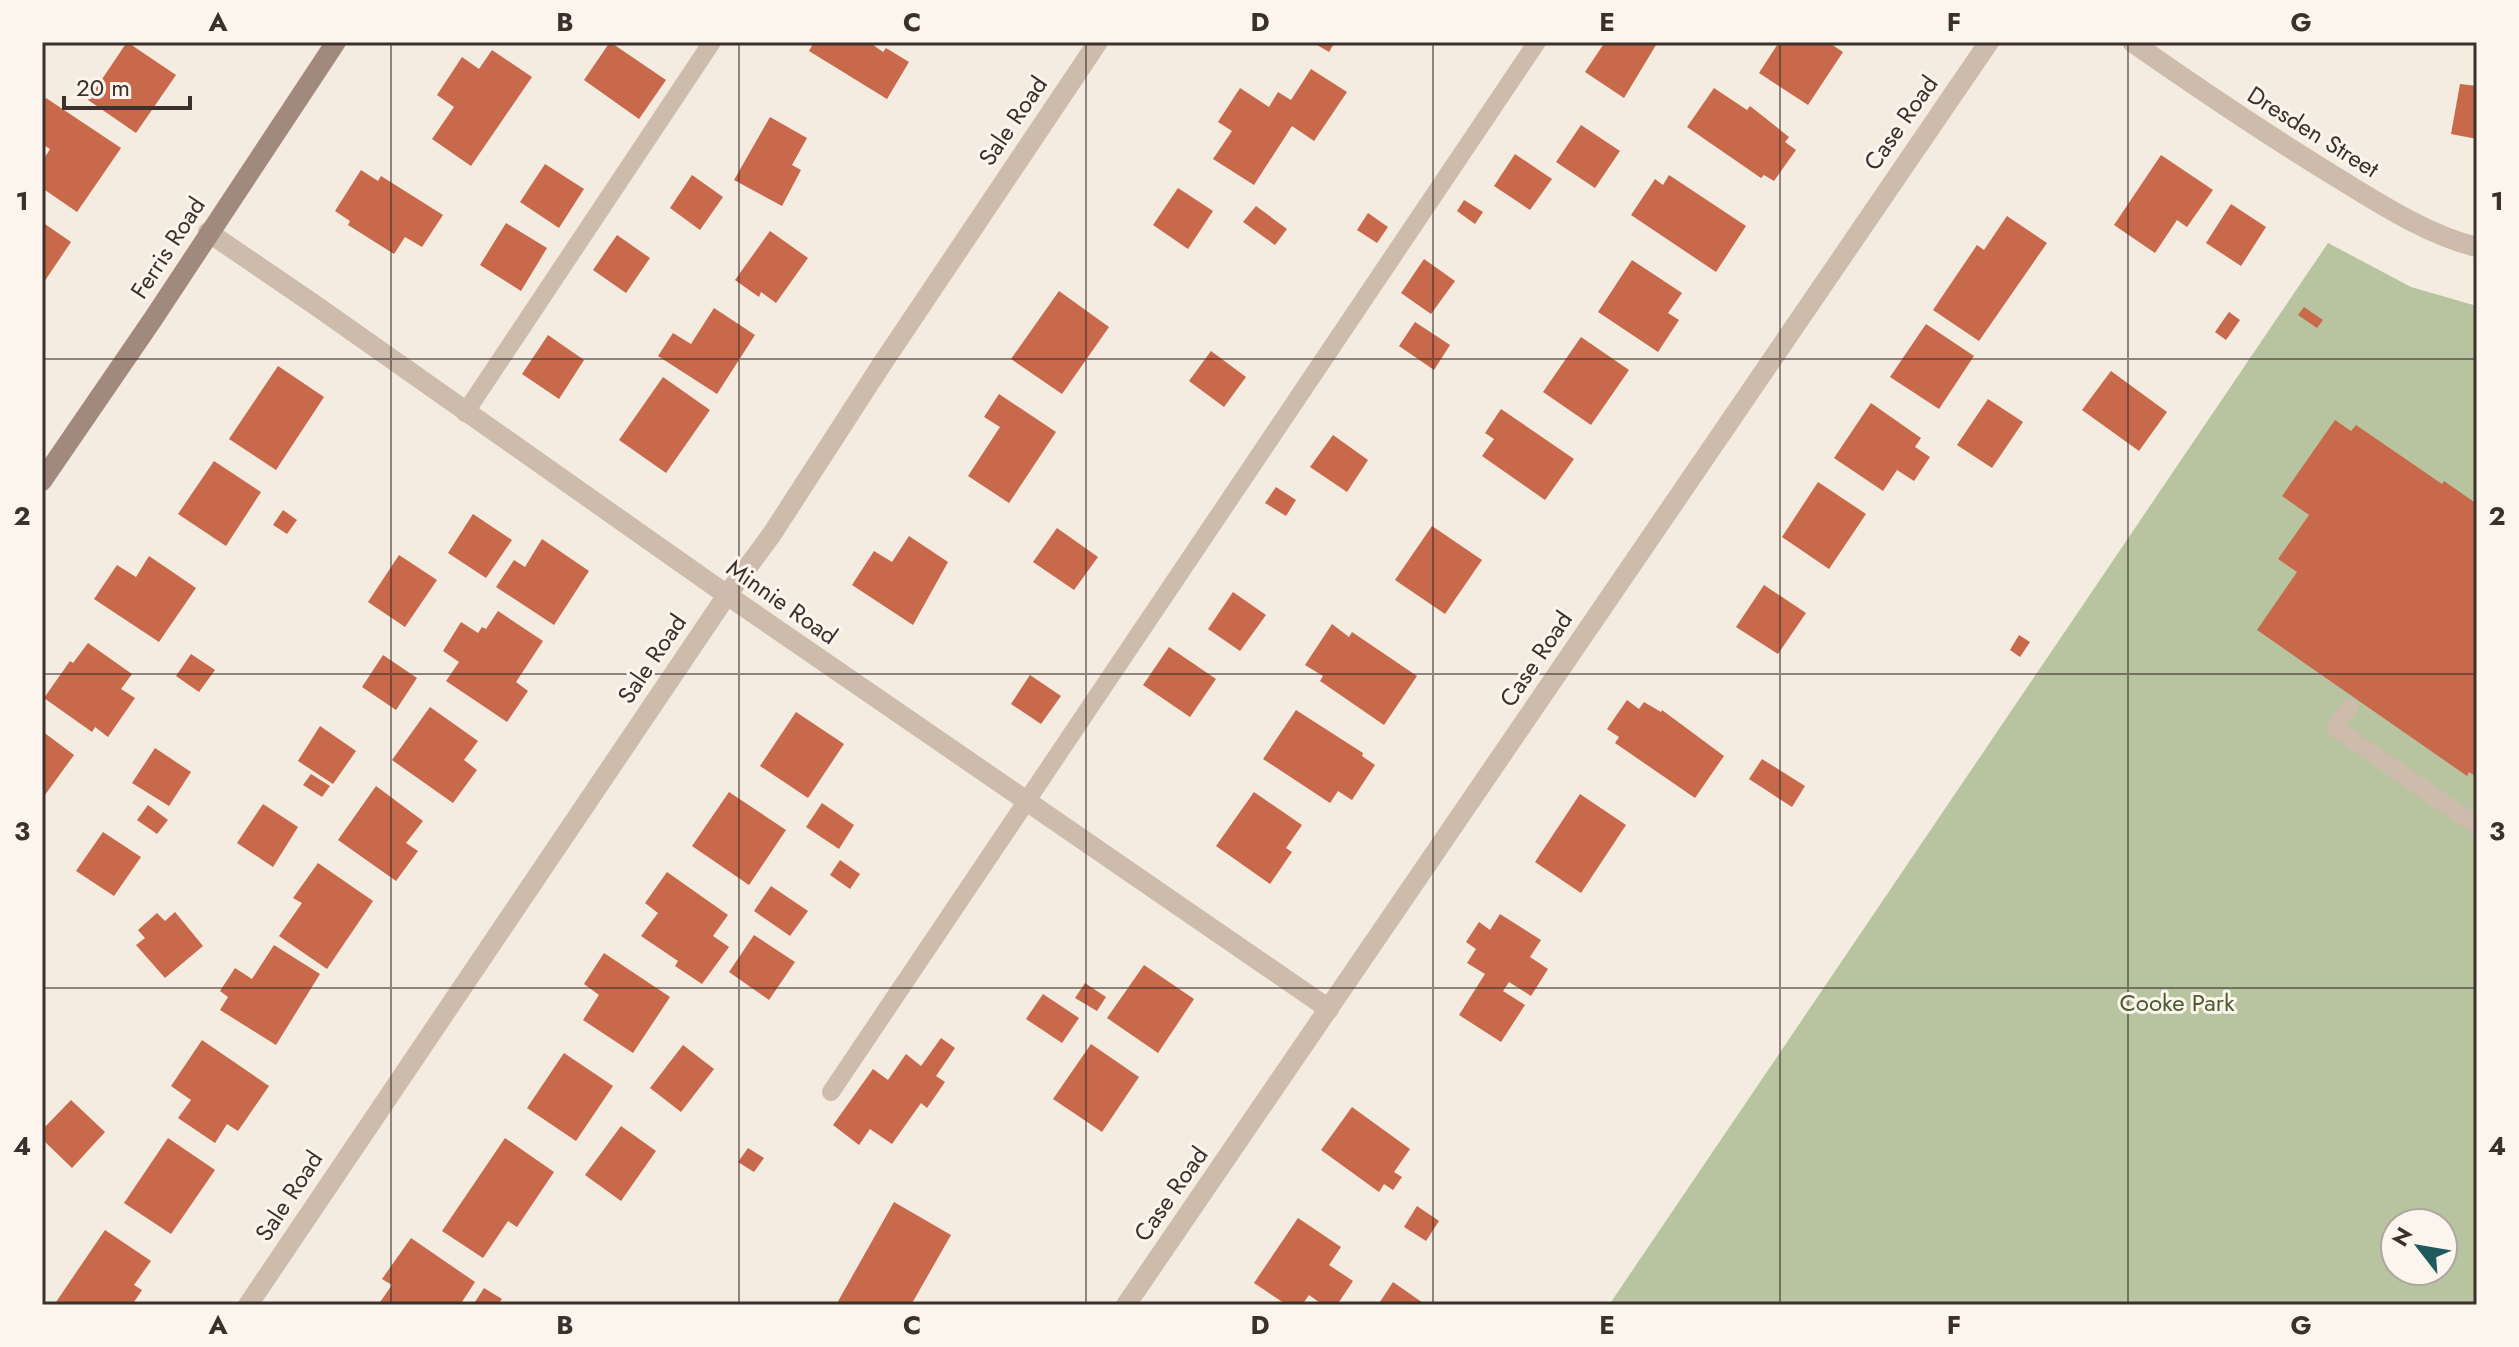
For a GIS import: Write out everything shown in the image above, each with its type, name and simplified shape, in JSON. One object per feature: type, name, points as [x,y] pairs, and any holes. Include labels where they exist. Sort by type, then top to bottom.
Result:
[{"type":"main road","name":"Ferris Road","points":[[42,481],[336,42]]},
{"type":"street","name":"Sale Road","points":[[248,1305],[727,595],[772,534],[1098,42]]},
{"type":"street","name":"Case Road","points":[[1126,1305],[1989,42]]},
{"type":"street","name":"Dresden Street","points":[[2132,42],[2249,123],[2382,205],[2459,242],[2477,247]]},
{"type":"street","name":"Minnie Road","points":[[208,232],[727,595],[1329,1009]]},
{"type":"lane","points":[[465,413],[712,42]]},
{"type":"lane","points":[[831,1092],[1537,42]]},
{"type":"lane","points":[[2349,707],[2335,728],[2477,826]]},
{"type":"green space","name":"Cooke Park","points":[[2328,243],[2411,287],[2477,306],[2477,1305],[1609,1305]]},
{"type":"building","points":[[127,42],[176,75],[136,133],[88,100]]},
{"type":"building","points":[[610,42],[666,80],[639,119],[584,80]]},
{"type":"building","points":[[814,42],[869,42],[883,52],[886,48],[909,62],[887,99],[809,51]]},
{"type":"building","points":[[1312,42],[1335,42],[1329,52]]},
{"type":"building","points":[[1605,42],[1652,42],[1656,45],[1624,98],[1585,72]]},
{"type":"building","points":[[1779,42],[1828,42],[1843,52],[1808,105],[1759,73]]},
{"type":"building","points":[[492,50],[532,77],[471,166],[432,139],[454,107],[437,95],[462,57],[479,69]]},
{"type":"building","points":[[1311,69],[1347,92],[1314,141],[1292,126],[1254,185],[1213,159],[1232,131],[1218,122],[1240,88],[1269,107],[1278,92],[1291,100]]},
{"type":"building","points":[[2460,84],[2477,86],[2477,139],[2451,134]]},
{"type":"building","points":[[1714,88],[1747,110],[1750,106],[1789,137],[1785,142],[1796,150],[1774,181],[1764,175],[1761,178],[1687,127]]},
{"type":"building","points":[[46,98],[121,148],[77,212],[42,188],[42,162],[50,149],[42,144],[42,105]]},
{"type":"building","points":[[770,117],[807,138],[792,165],[801,170],[782,206],[734,180]]},
{"type":"building","points":[[1581,125],[1620,151],[1595,188],[1556,162]]},
{"type":"building","points":[[1515,154],[1552,179],[1530,210],[1494,186]]},
{"type":"building","points":[[2161,155],[2213,190],[2187,227],[2177,220],[2155,253],[2114,225]]},
{"type":"building","points":[[545,164],[584,189],[559,228],[520,202]]},
{"type":"building","points":[[361,170],[378,181],[381,176],[443,215],[422,247],[405,237],[394,254],[348,225],[350,221],[335,211]]},
{"type":"building","points":[[692,175],[723,197],[700,230],[670,208]]},
{"type":"building","points":[[1669,175],[1746,226],[1716,272],[1631,215],[1655,179],[1663,185]]},
{"type":"building","points":[[1178,188],[1213,211],[1188,249],[1153,225]]},
{"type":"building","points":[[1464,200],[1483,212],[1475,224],[1457,211]]},
{"type":"building","points":[[2231,204],[2266,227],[2241,266],[2206,243]]},
{"type":"building","points":[[1256,206],[1287,229],[1275,245],[1243,222]]},
{"type":"building","points":[[1368,213],[1388,227],[1377,243],[1357,230]]},
{"type":"building","points":[[2007,216],[2047,243],[1979,341],[1933,310],[1977,245],[1984,250]]},
{"type":"building","points":[[42,222],[71,242],[42,285]]},
{"type":"building","points":[[506,223],[547,248],[521,291],[480,265]]},
{"type":"building","points":[[770,231],[808,258],[776,303],[761,292],[759,297],[735,280]]},
{"type":"building","points":[[617,235],[650,258],[626,293],[593,270]]},
{"type":"building","points":[[1424,259],[1455,281],[1431,314],[1401,293]]},
{"type":"building","points":[[1632,260],[1682,293],[1668,313],[1679,320],[1658,352],[1598,312]]},
{"type":"building","points":[[1059,291],[1109,327],[1062,394],[1011,359]]},
{"type":"building","points":[[2304,307],[2323,320],[2317,328],[2298,315]]},
{"type":"building","points":[[714,308],[755,335],[717,394],[658,356],[673,333],[691,344]]},
{"type":"building","points":[[2229,312],[2240,320],[2226,340],[2215,332]]},
{"type":"building","points":[[1415,322],[1450,345],[1434,370],[1399,346]]},
{"type":"building","points":[[1926,324],[1974,356],[1939,409],[1890,377]]},
{"type":"building","points":[[548,335],[584,360],[559,399],[522,374]]},
{"type":"building","points":[[1581,337],[1629,370],[1591,425],[1543,392]]},
{"type":"building","points":[[1211,351],[1246,377],[1224,407],[1189,381]]},
{"type":"building","points":[[278,366],[324,397],[276,470],[229,439]]},
{"type":"building","points":[[2111,371],[2167,412],[2139,451],[2082,410]]},
{"type":"building","points":[[663,377],[710,410],[666,473],[619,440]]},
{"type":"building","points":[[999,394],[1056,432],[1009,503],[968,476],[1000,427],[984,417]]},
{"type":"building","points":[[1988,399],[2023,422],[1992,468],[1957,445]]},
{"type":"building","points":[[1871,403],[1921,438],[1915,447],[1930,457],[1914,481],[1897,470],[1883,491],[1834,458]]},
{"type":"building","points":[[1501,409],[1574,459],[1545,500],[1482,456],[1494,439],[1485,433]]},
{"type":"building","points":[[2335,420],[2351,431],[2356,425],[2477,504],[2477,777],[2469,772],[2467,776],[2257,630],[2297,572],[2278,559],[2309,515],[2282,496]]},
{"type":"building","points":[[1333,435],[1368,460],[1347,492],[1310,467]]},
{"type":"building","points":[[214,461],[261,492],[226,546],[178,514]]},
{"type":"building","points":[[1818,482],[1866,514],[1829,569],[1782,537]]},
{"type":"building","points":[[1276,487],[1296,500],[1286,516],[1265,503]]},
{"type":"building","points":[[283,510],[297,520],[287,534],[273,525]]},
{"type":"building","points":[[473,514],[512,540],[486,578],[448,553]]},
{"type":"building","points":[[1432,526],[1482,560],[1445,614],[1395,580]]},
{"type":"building","points":[[1057,528],[1098,557],[1074,590],[1033,562]]},
{"type":"building","points":[[909,536],[948,562],[913,625],[852,585],[874,551],[892,562]]},
{"type":"building","points":[[542,539],[589,571],[554,625],[496,587],[514,560],[525,567]]},
{"type":"building","points":[[399,555],[437,580],[405,627],[368,602]]},
{"type":"building","points":[[149,556],[196,588],[159,642],[94,599],[117,565],[136,577]]},
{"type":"building","points":[[1764,585],[1806,613],[1778,654],[1736,627]]},
{"type":"building","points":[[1233,592],[1266,615],[1240,651],[1208,629]]},
{"type":"building","points":[[498,611],[543,641],[516,682],[528,691],[507,722],[446,681],[459,662],[443,651],[461,622],[478,633],[482,627],[486,629]]},
{"type":"building","points":[[1332,624],[1349,637],[1352,632],[1417,676],[1384,725],[1320,681],[1323,676],[1305,665]]},
{"type":"building","points":[[2019,635],[2030,642],[2020,657],[2010,650]]},
{"type":"building","points":[[88,643],[132,674],[121,689],[135,698],[108,737],[95,727],[92,732],[44,698],[70,661],[73,663]]},
{"type":"building","points":[[1169,647],[1216,679],[1190,717],[1143,685]]},
{"type":"building","points":[[191,654],[215,670],[199,692],[176,676]]},
{"type":"building","points":[[383,655],[417,678],[396,710],[362,687]]},
{"type":"building","points":[[1030,675],[1061,696],[1041,724],[1011,704]]},
{"type":"building","points":[[1627,700],[1639,709],[1644,702],[1662,710],[1724,756],[1695,798],[1615,743],[1619,737],[1607,729]]},
{"type":"building","points":[[430,707],[478,741],[464,760],[477,770],[453,803],[392,760]]},
{"type":"building","points":[[1296,710],[1363,753],[1362,756],[1375,765],[1352,800],[1338,791],[1330,803],[1263,759]]},
{"type":"building","points":[[796,712],[844,744],[808,798],[760,766]]},
{"type":"building","points":[[320,726],[356,751],[333,784],[298,761]]},
{"type":"building","points":[[42,731],[74,755],[42,799]]},
{"type":"building","points":[[155,748],[191,772],[169,806],[132,783]]},
{"type":"building","points":[[1762,759],[1805,786],[1792,807],[1749,779]]},
{"type":"building","points":[[311,774],[330,786],[322,797],[303,785]]},
{"type":"building","points":[[376,786],[423,821],[406,843],[418,851],[396,881],[338,840]]},
{"type":"building","points":[[729,792],[786,830],[749,885],[692,846]]},
{"type":"building","points":[[1254,792],[1302,825],[1286,848],[1292,852],[1270,884],[1216,846]]},
{"type":"building","points":[[1580,794],[1626,825],[1581,893],[1535,862]]},
{"type":"building","points":[[822,803],[854,825],[839,849],[806,827]]},
{"type":"building","points":[[263,804],[298,827],[273,867],[237,843]]},
{"type":"building","points":[[148,805],[168,820],[157,834],[137,820]]},
{"type":"building","points":[[103,832],[141,857],[114,896],[76,871]]},
{"type":"building","points":[[840,860],[860,874],[850,889],[830,875]]},
{"type":"building","points":[[318,863],[373,901],[327,969],[279,936],[302,903],[293,898]]},
{"type":"building","points":[[667,872],[728,915],[713,936],[729,947],[702,984],[675,966],[678,961],[641,936],[658,913],[645,903]]},
{"type":"building","points":[[771,886],[808,911],[790,936],[754,911]]},
{"type":"building","points":[[175,912],[203,946],[165,978],[136,945],[145,938],[138,930],[157,913],[165,921]]},
{"type":"building","points":[[1500,914],[1541,940],[1530,957],[1548,969],[1531,996],[1509,982],[1503,991],[1525,1005],[1501,1042],[1459,1015],[1485,974],[1467,963],[1476,949],[1466,942],[1479,922],[1490,930]]},
{"type":"building","points":[[754,935],[795,962],[769,1000],[729,972]]},
{"type":"building","points":[[274,945],[320,974],[276,1045],[220,1010],[228,997],[220,991],[235,968],[252,979]]},
{"type":"building","points":[[604,953],[670,997],[633,1053],[583,1020],[599,995],[584,984]]},
{"type":"building","points":[[1144,965],[1194,999],[1158,1053],[1107,1018]]},
{"type":"building","points":[[1085,983],[1106,997],[1097,1011],[1075,998]]},
{"type":"building","points":[[1043,994],[1079,1018],[1062,1043],[1026,1019]]},
{"type":"building","points":[[941,1038],[955,1048],[936,1076],[945,1082],[927,1108],[921,1103],[892,1144],[870,1129],[859,1145],[833,1125],[873,1069],[888,1080],[906,1054],[921,1066]]},
{"type":"building","points":[[202,1040],[269,1086],[238,1131],[227,1124],[215,1143],[178,1118],[191,1100],[171,1086]]},
{"type":"building","points":[[1091,1044],[1139,1077],[1102,1132],[1053,1099]]},
{"type":"building","points":[[683,1045],[714,1069],[681,1112],[650,1088]]},
{"type":"building","points":[[564,1053],[613,1086],[576,1141],[527,1108]]},
{"type":"building","points":[[71,1100],[105,1132],[72,1168],[42,1139],[42,1130]]},
{"type":"building","points":[[1352,1107],[1410,1149],[1394,1172],[1402,1177],[1393,1190],[1384,1184],[1379,1192],[1321,1150]]},
{"type":"building","points":[[621,1126],[656,1151],[621,1201],[585,1175]]},
{"type":"building","points":[[168,1138],[215,1170],[171,1234],[124,1203]]},
{"type":"building","points":[[505,1138],[554,1172],[517,1227],[508,1221],[483,1258],[442,1231]]},
{"type":"building","points":[[748,1148],[764,1158],[754,1172],[738,1162]]},
{"type":"building","points":[[894,1202],[951,1235],[911,1305],[836,1305]]},
{"type":"building","points":[[1417,1206],[1439,1221],[1426,1241],[1404,1227]]},
{"type":"building","points":[[1298,1218],[1341,1247],[1329,1265],[1353,1281],[1337,1305],[1323,1305],[1309,1295],[1302,1305],[1287,1305],[1254,1283]]},
{"type":"building","points":[[105,1230],[151,1261],[134,1285],[142,1290],[132,1305],[54,1305]]},
{"type":"building","points":[[411,1238],[475,1282],[460,1305],[378,1305],[392,1285],[382,1279]]},
{"type":"building","points":[[1393,1282],[1426,1305],[1378,1305]]},
{"type":"building","points":[[484,1288],[502,1299],[498,1305],[473,1305]]}]
